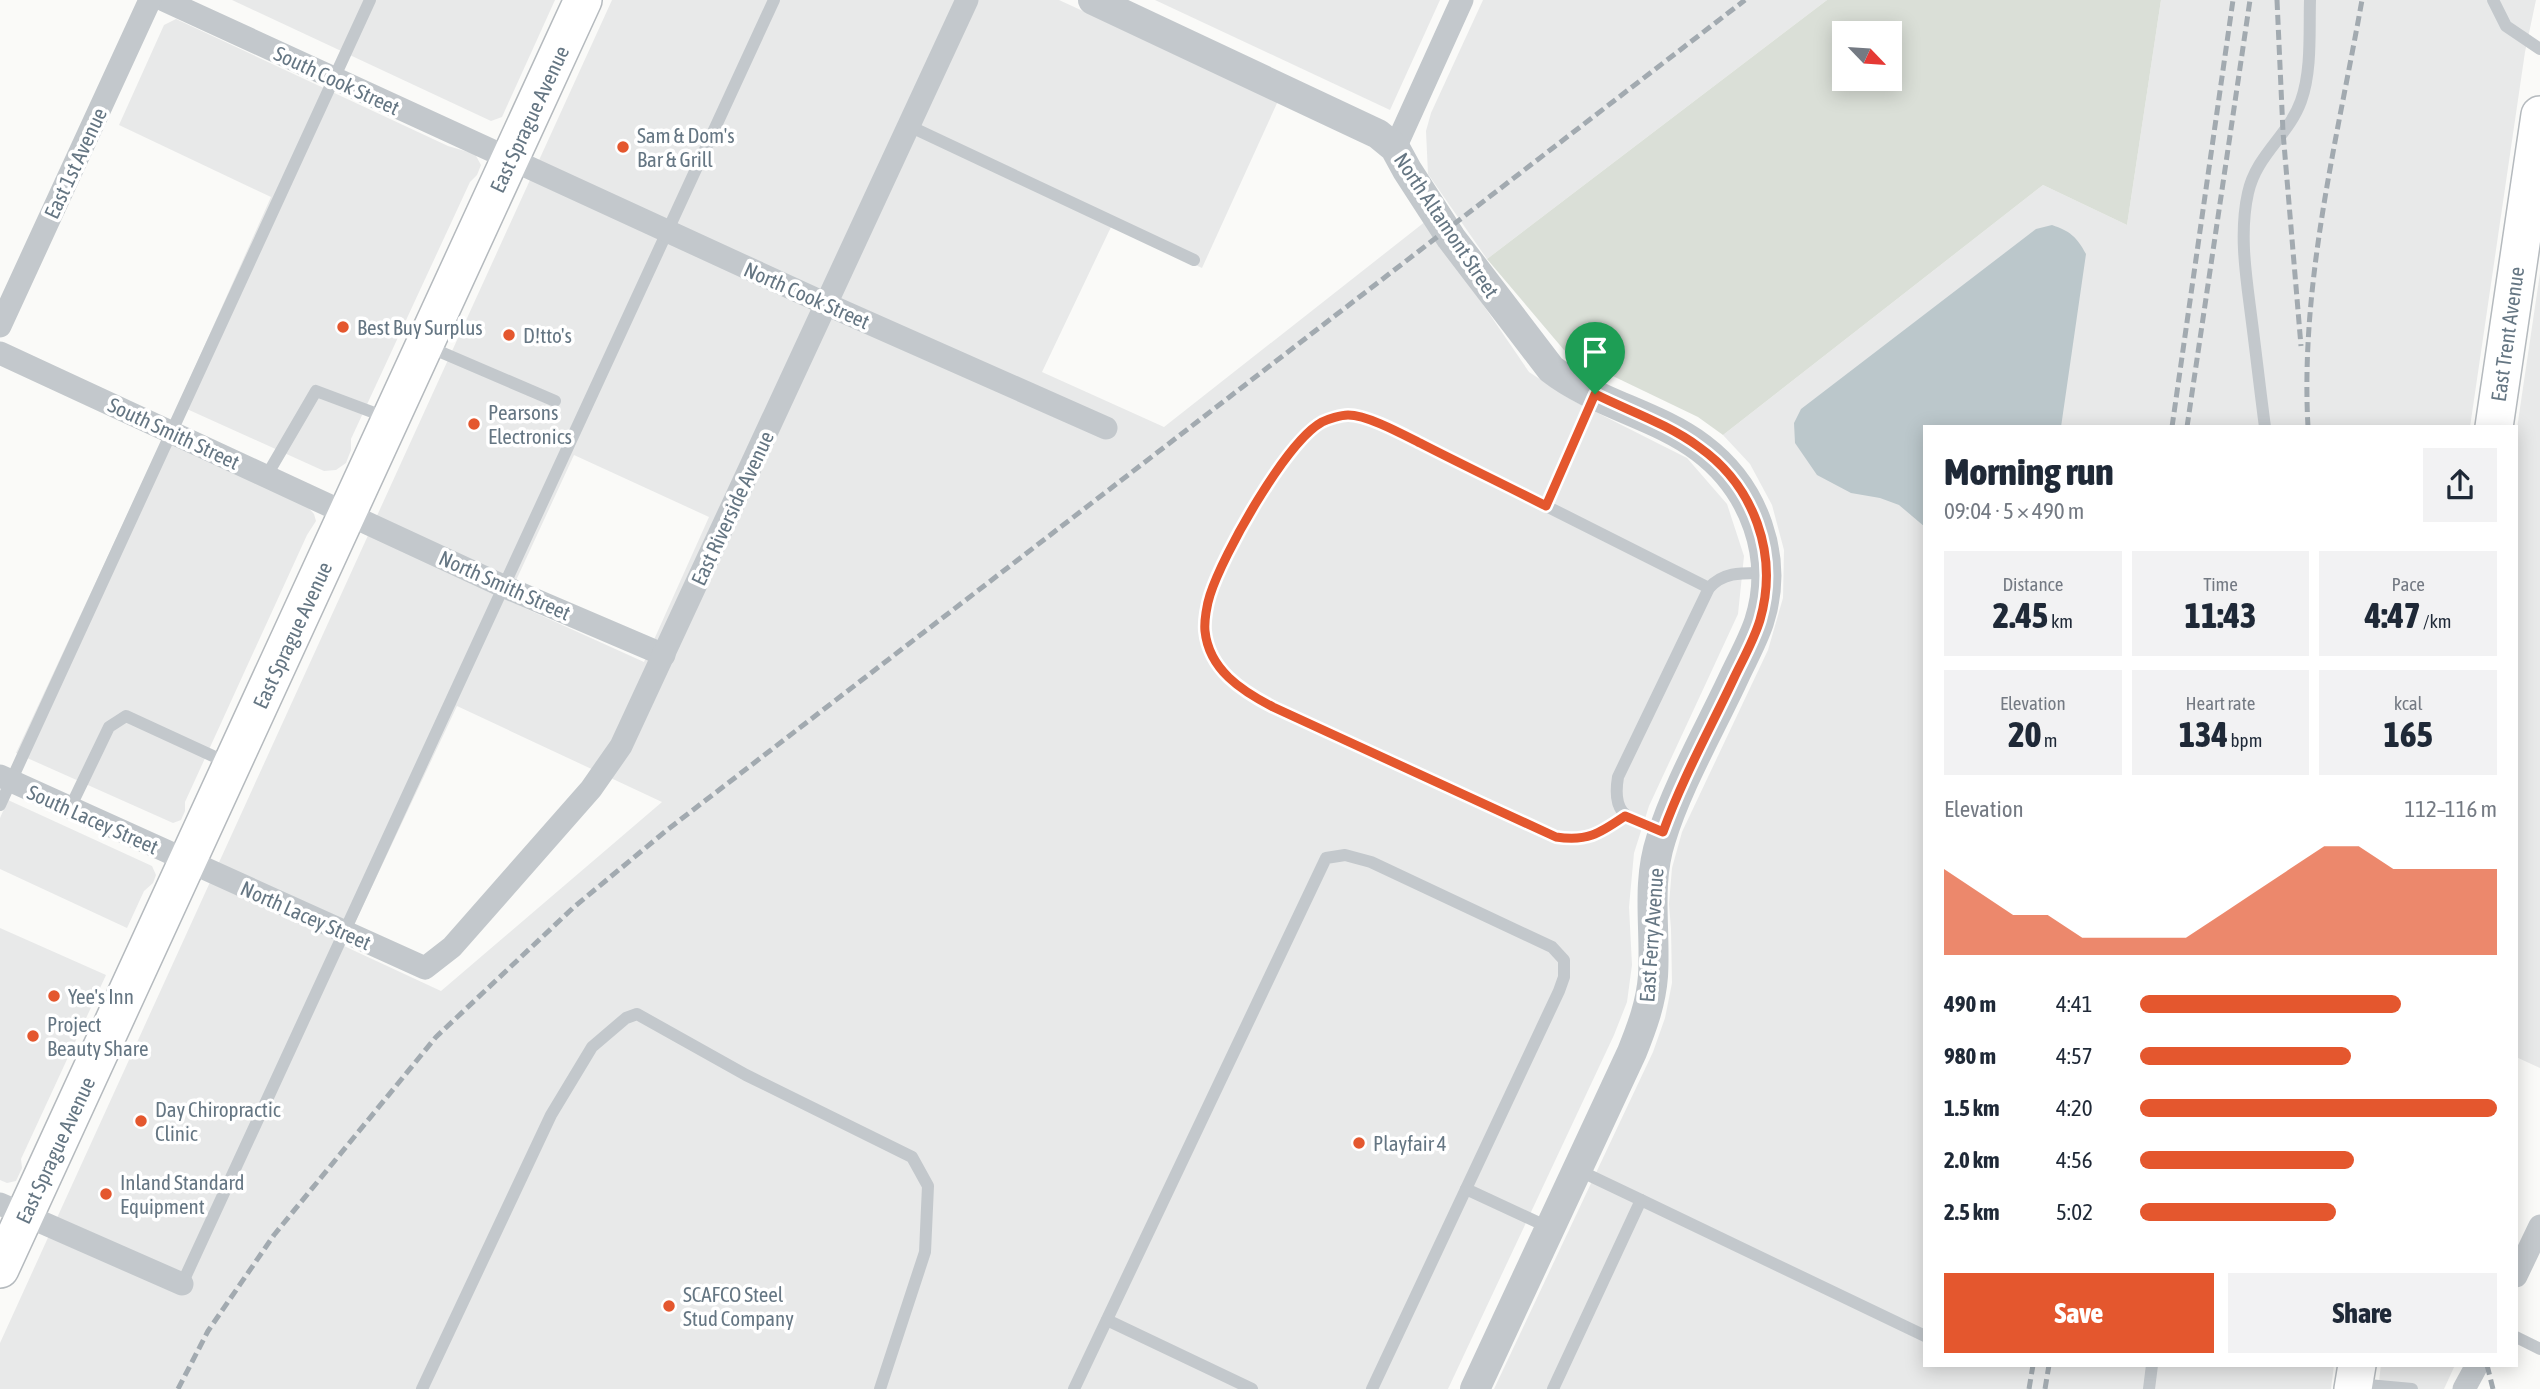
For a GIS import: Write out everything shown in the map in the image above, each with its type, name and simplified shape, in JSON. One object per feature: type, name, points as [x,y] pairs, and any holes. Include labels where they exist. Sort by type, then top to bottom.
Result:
[{"type":"main road","name":"East Sprague Avenue","points":[[0,1269],[12,1209],[187,861],[583,0]]},
{"type":"main road","name":"East Trent Avenue","points":[[2494,425],[2540,116]]},
{"type":"street","name":"East 1st Avenue","points":[[0,326],[150,0]]},
{"type":"street","name":"South Cook Street","points":[[164,0],[511,159]]},
{"type":"street","name":"East Riverside Avenue","points":[[425,968],[452,947],[591,789],[621,746],[967,0]]},
{"type":"street","name":"North Altamont Street","points":[[1093,0],[1378,134],[1395,148],[1451,238],[1540,357],[1562,377],[1698,446],[1730,475],[1744,492],[1753,511]]},
{"type":"street","points":[[1395,148],[1462,0]]},
{"type":"street","name":"North Cook Street","points":[[511,159],[826,304],[1106,428]]},
{"type":"street","name":"South Smith Street","points":[[0,353],[349,512]]},
{"type":"street","name":"East Ferry Avenue","points":[[1475,1389],[1632,1052],[1650,1001],[1653,965],[1651,887],[1663,832],[1753,637],[1764,603],[1766,555],[1753,511]]},
{"type":"street","name":"North Smith Street","points":[[349,512],[505,587],[664,655]]},
{"type":"street","name":"South Lacey Street","points":[[6,779],[187,861]]},
{"type":"street","name":"North Lacey Street","points":[[187,861],[425,968]]},
{"type":"street","points":[[12,1209],[183,1284]]},
{"type":"street","points":[[2518,1272],[2540,1226]]},
{"type":"street","points":[[2464,1389],[2476,1367]]},
{"type":"lane","points":[[0,805],[6,779],[172,432],[370,0]]},
{"type":"lane","points":[[183,1284],[774,0]]},
{"type":"lane","points":[[2265,425],[2245,271],[2244,225],[2248,192],[2262,158],[2283,132],[2302,101],[2308,63],[2310,0]]},
{"type":"lane","points":[[2493,0],[2506,26],[2540,49]]},
{"type":"lane","points":[[909,126],[1194,260]]},
{"type":"lane","points":[[425,346],[555,401]]},
{"type":"lane","points":[[267,475],[316,391],[392,419]]},
{"type":"lane","points":[[1546,506],[1595,394]]},
{"type":"lane","points":[[1625,816],[1588,838],[1573,840],[1556,837],[1273,707],[1243,691],[1222,672],[1211,651],[1205,631],[1209,597],[1232,544],[1280,467],[1307,434],[1323,421],[1349,415],[1381,424],[1709,588]]},
{"type":"lane","points":[[1663,832],[1625,816],[1618,806],[1618,778],[1709,588],[1725,575],[1766,573]]},
{"type":"lane","points":[[70,808],[109,727],[126,716],[232,765]]},
{"type":"lane","points":[[1074,1389],[1326,858],[1345,855],[1371,862],[1552,947],[1564,960],[1564,977],[1559,991],[1372,1389]]},
{"type":"lane","points":[[422,1389],[551,1115],[592,1047],[626,1018],[637,1014],[746,1075],[912,1157],[928,1186],[925,1252],[880,1389]]},
{"type":"lane","points":[[1578,1170],[1923,1335]]},
{"type":"lane","points":[[1466,1189],[1550,1228]]},
{"type":"lane","points":[[1553,1389],[1641,1200]]},
{"type":"lane","points":[[1107,1320],[1252,1389]]},
{"type":"lane","points":[[2518,1338],[2540,1349]]},
{"type":"lane","points":[[2149,1389],[2152,1367]]},
{"type":"lane","points":[[2355,1379],[2412,1389]]},
{"type":"shaded area","points":[[232,0],[555,0],[502,117],[491,121]]},
{"type":"shaded area","points":[[612,0],[1059,0],[1278,101],[1202,268],[1111,227],[1042,372],[1164,427],[1426,221],[1529,372],[1570,399],[1687,458],[1727,504],[1744,556],[1738,614],[1649,806],[1634,853],[1629,907],[1632,965],[1627,1002],[1448,1389],[0,1389],[0,1343]],"holes":[[[574,455],[709,517],[644,662],[507,600]],[[457,706],[662,802],[441,991],[344,946]]]},
{"type":"shaded area","points":[[1155,0],[1440,0],[1390,110]]},
{"type":"shaded area","points":[[1483,0],[1827,0],[1487,259],[1428,174],[1426,131],[1431,113]]},
{"type":"shaded area","points":[[1827,0],[2161,0],[2127,225],[2043,185],[1723,435],[1698,417],[1564,350],[1487,259]]},
{"type":"shaded area","points":[[2161,0],[2536,0],[2525,52],[2470,425],[1923,425],[1923,1367],[2334,1367],[2331,1389],[1494,1389],[1653,1052],[1665,1018],[1672,983],[1669,904],[1672,868],[1682,832],[1768,650],[1783,598],[1784,550],[1772,505],[1750,464],[1723,435],[2043,185],[2127,225]]},
{"type":"shaded area","points":[[176,19],[448,146],[475,154],[481,165],[470,182],[351,439],[351,450],[346,463],[336,470],[324,471],[178,405],[271,197],[119,125],[164,25]]},
{"type":"shaded area","points":[[2052,225],[2064,230],[2072,235],[2086,254],[2061,425],[1923,425],[1923,525],[1899,505],[1880,498],[1851,493],[1817,475],[1795,443],[1794,423],[1801,409],[2036,229]]},
{"type":"shaded area","points":[[2540,273],[2540,1068],[2518,1058],[2517,425]]},
{"type":"shaded area","points":[[163,438],[306,505],[316,521],[307,535],[185,802],[181,820],[173,823],[16,753]]},
{"type":"shaded area","points":[[8,800],[152,866],[156,875],[153,883],[144,891],[127,928],[0,869],[0,818]]},
{"type":"shaded area","points":[[0,928],[106,975],[21,1159],[22,1168],[16,1181],[7,1183],[0,1180]]},
{"type":"shaded area","points":[[2381,1367],[2454,1367],[2444,1389],[2378,1389]]},
{"type":"railway","points":[[178,1389],[208,1331],[274,1235],[436,1037],[574,907],[667,830],[1745,0]]},
{"type":"railway","points":[[2172,425],[2233,0]]},
{"type":"railway","points":[[2187,425],[2250,0]]},
{"type":"railway","points":[[2277,0],[2283,132],[2301,346]]},
{"type":"railway","points":[[2308,425],[2307,373],[2315,266],[2362,0]]},
{"type":"railway","points":[[2029,1389],[2033,1367]]},
{"type":"railway","points":[[2045,1389],[2049,1367]]},
{"type":"railway","points":[[2488,1367],[2493,1389]]},
{"type":"place","name":"Sam & Dom's Bar & Grill","points":[[623,147]]},
{"type":"place","name":"Best Buy Surplus","points":[[343,327]]},
{"type":"place","name":"D!tto's","points":[[509,335]]},
{"type":"place","name":"Pearsons Electronics","points":[[474,424]]},
{"type":"place","name":"Yee's Inn","points":[[54,996]]},
{"type":"place","name":"Project Beauty Share","points":[[33,1036]]},
{"type":"place","name":"Day Chiropractic Clinic","points":[[141,1121]]},
{"type":"place","name":"Playfair 4","points":[[1359,1143]]},
{"type":"place","name":"Inland Standard Equipment","points":[[106,1194]]},
{"type":"place","name":"SCAFCO Steel Stud Company","points":[[669,1306]]},
{"type":"route","points":[[1595,394],[1680,435],[1717,461],[1744,492],[1753,511],[1766,555],[1767,580],[1759,621],[1663,832],[1625,816],[1588,838],[1573,840],[1556,837],[1273,707],[1243,691],[1222,672],[1211,651],[1205,631],[1209,597],[1232,544],[1280,467],[1307,434],[1323,421],[1349,415],[1381,424],[1546,506],[1595,394]]}]
